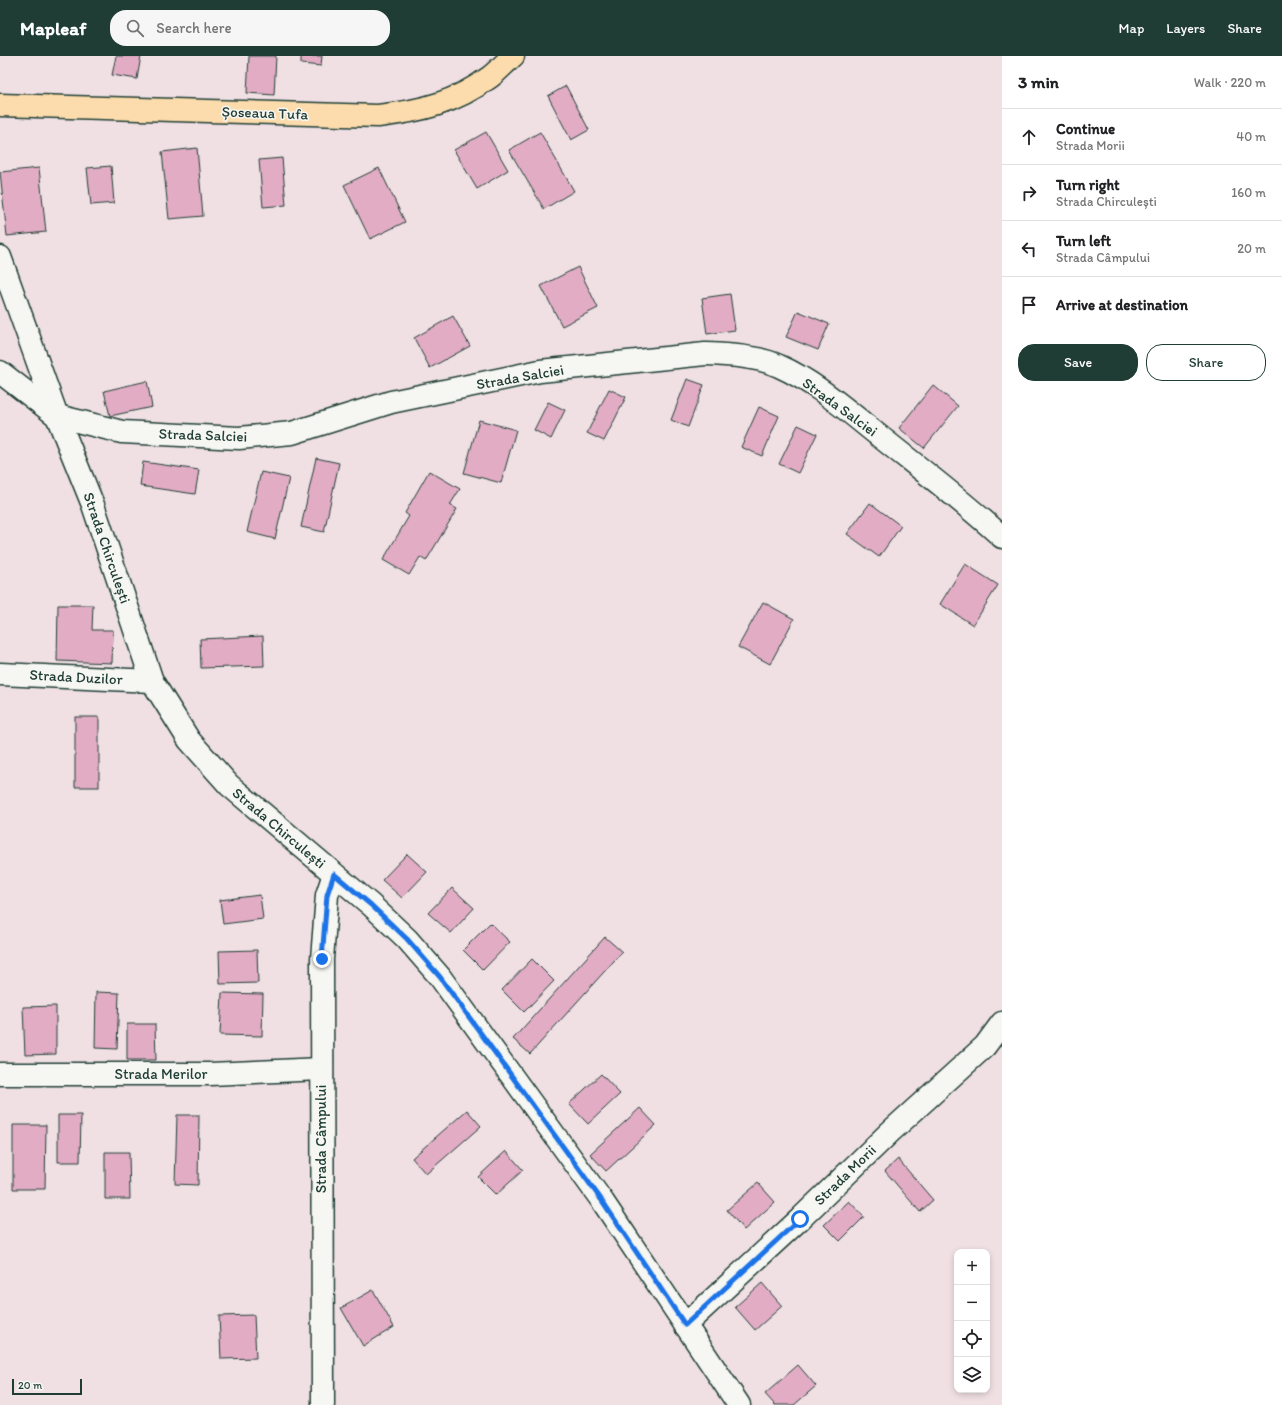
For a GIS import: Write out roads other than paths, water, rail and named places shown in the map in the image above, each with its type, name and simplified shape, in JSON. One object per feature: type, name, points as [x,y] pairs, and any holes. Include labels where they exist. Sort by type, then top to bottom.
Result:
[{"type":"main road","name":"Șoseaua Tufa","points":[[0,105],[378,116],[424,109],[469,91],[491,76],[513,56]]},
{"type":"street","name":"Strada Chirculești","points":[[0,257],[57,416],[92,505],[152,681],[189,740],[229,785],[371,905],[407,939],[440,977],[603,1202],[740,1405]]},
{"type":"street","name":"Strada Salciei","points":[[0,372],[57,416],[122,432],[239,438],[292,433],[391,402],[540,371],[705,354],[730,355],[762,360],[778,365],[830,396],[975,512],[1002,537]]},
{"type":"street","name":"Strada Duzilor","points":[[0,674],[152,681]]},
{"type":"street","name":"Strada Câmpului","points":[[323,1405],[321,1069],[322,959],[327,895],[334,874]]},
{"type":"street","name":"Strada Morii","points":[[685,1325],[800,1219],[890,1132],[984,1046],[1002,1023]]},
{"type":"street","name":"Strada Merilor","points":[[0,1074],[210,1074],[321,1069]]}]
